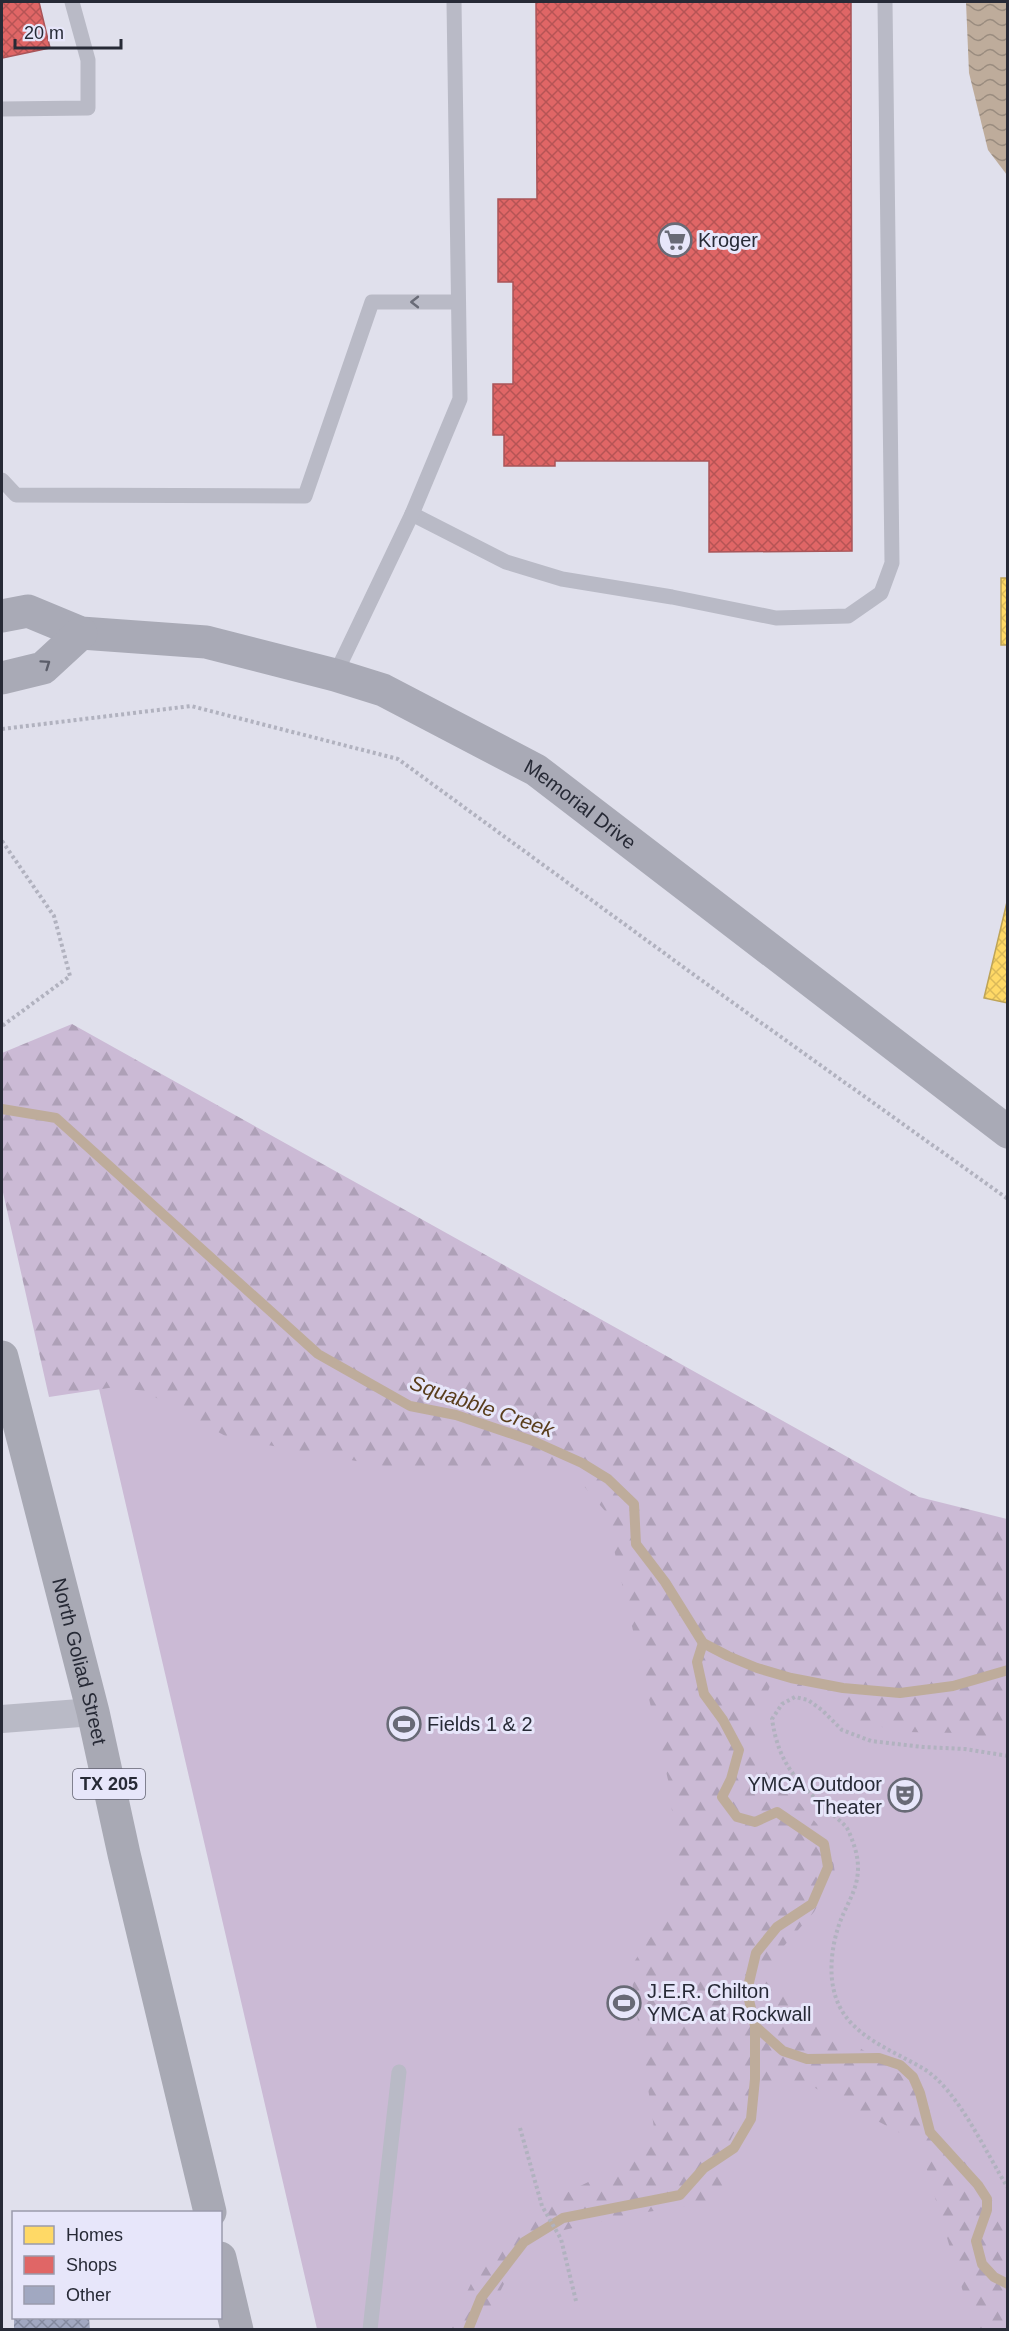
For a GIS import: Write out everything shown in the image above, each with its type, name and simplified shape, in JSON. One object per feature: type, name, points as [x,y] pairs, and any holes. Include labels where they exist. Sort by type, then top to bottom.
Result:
[{"type":"main road","name":"North Goliad Street","points":[[2,1357],[93,1712],[124,1854],[210,2211]]},
{"type":"main road","points":[[222,2266],[237,2330]]},
{"type":"street","name":"Memorial Drive","points":[[2,616],[28,611],[81,633],[206,642],[335,675],[383,690],[536,770],[1008,1132]]},
{"type":"street","points":[[2,678],[43,668],[81,633]]},
{"type":"street","points":[[2,1719],[93,1712]]},
{"type":"lane","points":[[2,109],[88,108],[88,60],[72,2]]},
{"type":"lane","points":[[335,675],[412,514],[460,399],[454,2]]},
{"type":"lane","points":[[412,514],[506,562],[562,579],[672,597],[776,618],[848,616],[881,593],[892,563],[889,515],[885,2]]},
{"type":"lane","points":[[2,480],[16,495],[305,496],[372,302],[458,302]]},
{"type":"lane","points":[[370,2330],[399,2072]]},
{"type":"path","points":[[2,729],[191,706],[398,759],[697,977],[1008,1199]]},
{"type":"path","points":[[2,842],[54,916],[70,976],[2,1026]]},
{"type":"path","points":[[1008,1756],[965,1749],[871,1741],[842,1730],[808,1700],[795,1697],[782,1704],[772,1719],[775,1738],[788,1770],[848,1828],[856,1850],[858,1870],[852,1899],[838,1927],[832,1964],[834,1991],[842,2010],[867,2037],[885,2050],[925,2070],[945,2086],[1008,2188]]},
{"type":"path","points":[[520,2128],[542,2206],[561,2238],[576,2301]]},
{"type":"green space","points":[[72,1024],[919,1497],[1007,1519],[1007,1742],[961,1733],[905,1732],[859,1722],[834,1702],[806,1686],[770,1686],[755,1725],[758,1758],[817,1824],[831,1847],[835,1873],[814,1912],[783,1947],[774,1987],[809,2015],[906,2078],[972,2168],[1007,2224],[1007,2329],[974,2329],[919,2143],[802,2081],[757,2086],[727,2147],[726,2200],[634,2214],[564,2230],[528,2245],[506,2280],[481,2329],[449,2329],[483,2259],[539,2206],[615,2169],[654,2128],[630,1968],[681,1891],[669,1784],[605,1511],[567,1466],[395,1468],[229,1438],[144,1391],[115,1387],[49,1397],[2,1188],[2,1053]]},
{"type":"green space","name":"J.E.R. Chilton YMCA at Rockwall","points":[[36,1117],[607,1464],[1007,1677],[1007,2329],[317,2329]]},
{"type":"water","points":[[966,2],[1007,2],[1007,175],[988,150],[969,73]]},
{"type":"building: Homes","points":[[1001,578],[1008,578],[1008,645],[1001,645]]},
{"type":"building: Homes","points":[[1008,903],[1008,1003],[984,998]]},
{"type":"building: Shops","points":[[2,2],[39,2],[50,48],[2,58]]},
{"type":"building: Shops","name":"Kroger","points":[[536,2],[851,2],[852,551],[709,552],[709,461],[555,461],[555,466],[504,466],[504,435],[493,435],[493,384],[513,384],[513,282],[498,282],[498,199],[537,199]]},
{"type":"building: Other","points":[[14,2319],[89,2319],[90,2330],[14,2330]]},
{"type":"waterway","name":"Squabble Creek","points":[[2,1109],[56,1118],[318,1354],[410,1406],[456,1415],[533,1441],[582,1463],[608,1479],[634,1504],[636,1544],[665,1582],[703,1643],[757,1668],[791,1678],[843,1688],[900,1693],[953,1686],[1008,1670]]},
{"type":"waterway","points":[[703,1643],[697,1662],[704,1694],[723,1720],[739,1750],[731,1779],[722,1797],[737,1817],[755,1822],[777,1812],[824,1844],[828,1867],[812,1904],[777,1927],[756,1953],[747,1991],[755,2026],[783,2051],[807,2059],[879,2058],[900,2065],[913,2077],[920,2093],[930,2132],[978,2185],[987,2199],[987,2210],[976,2241],[982,2264],[994,2277],[1008,2284]]},
{"type":"waterway","points":[[468,2330],[481,2298],[524,2242],[563,2218],[680,2195],[704,2168],[734,2148],[751,2119],[755,2079],[755,2026]]},
{"type":"place","name":"Kroger","points":[[675,240]]},
{"type":"place","name":"Fields 1 & 2","points":[[404,1724]]},
{"type":"place","name":"YMCA Outdoor Theater","points":[[905,1795]]},
{"type":"place","name":"J.E.R. Chilton YMCA at Rockwall","points":[[624,2003]]}]
